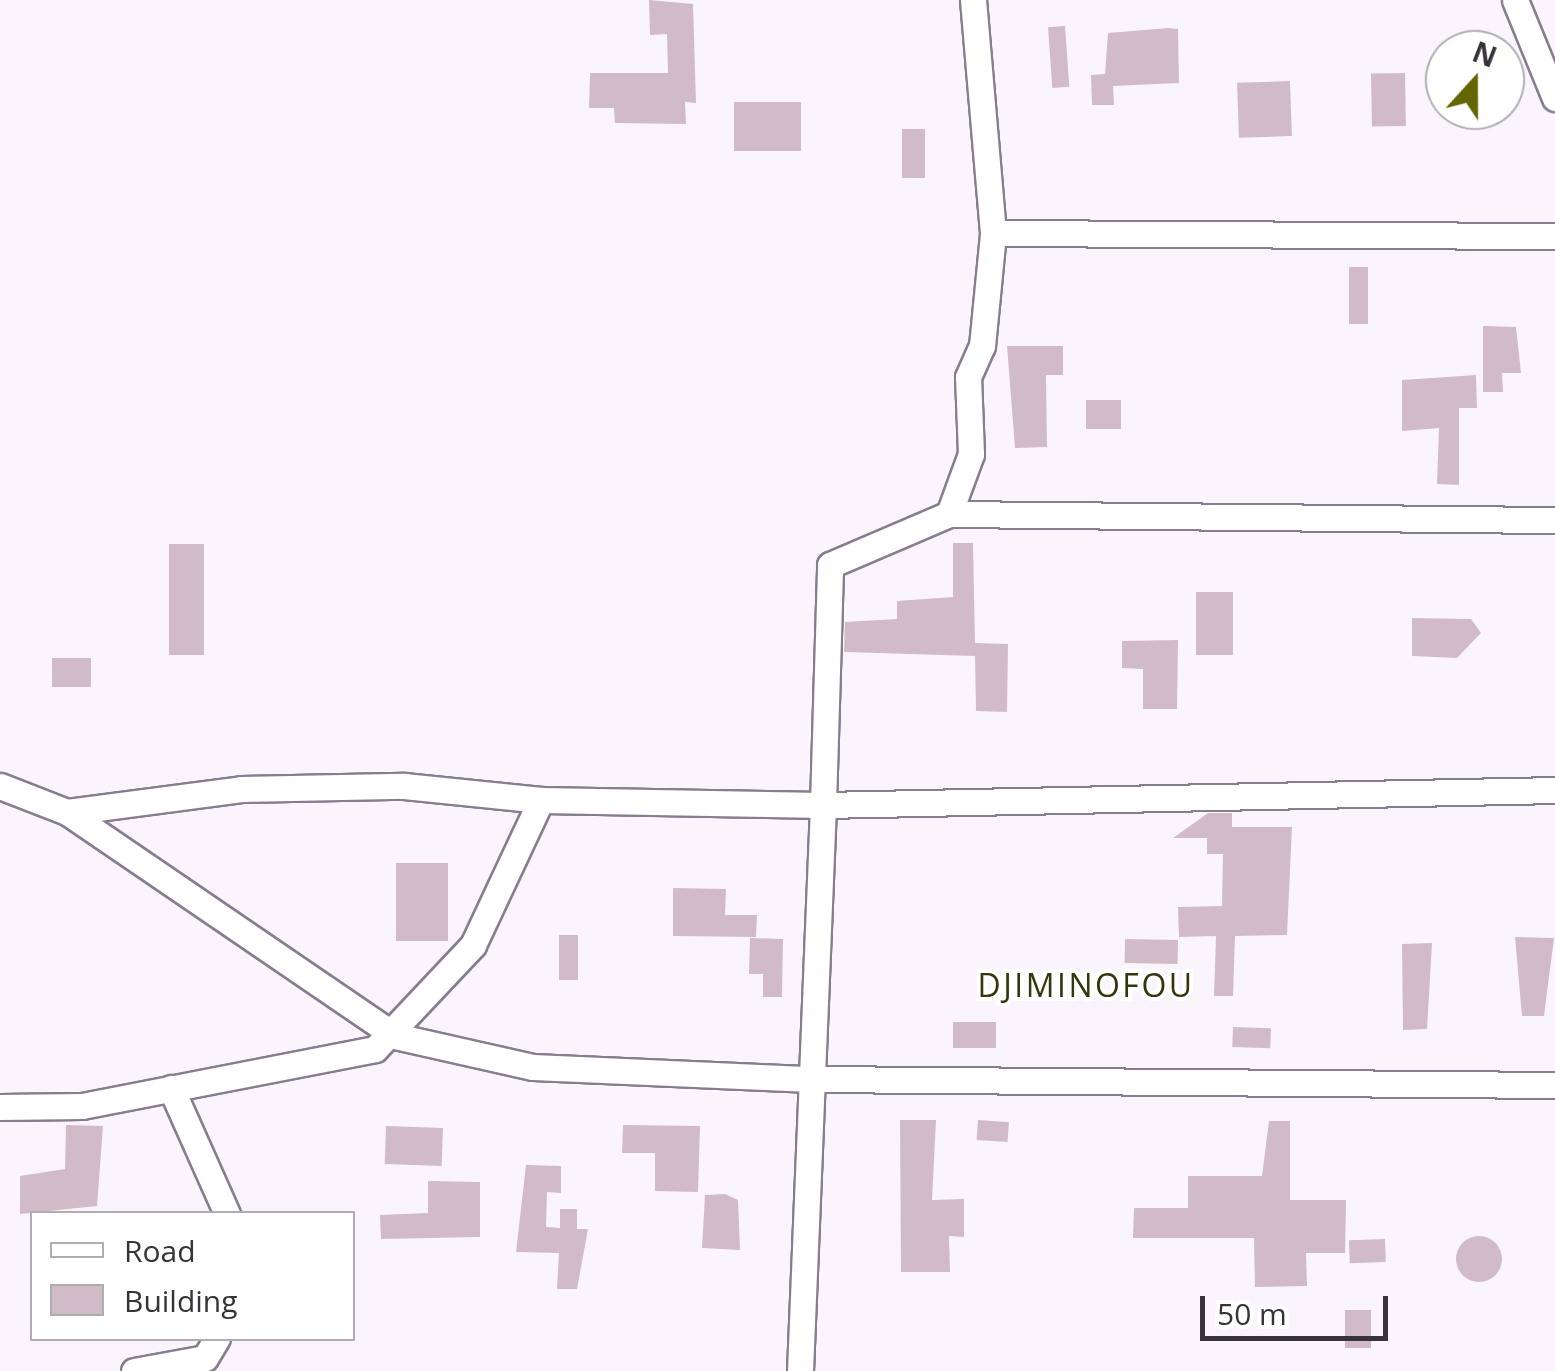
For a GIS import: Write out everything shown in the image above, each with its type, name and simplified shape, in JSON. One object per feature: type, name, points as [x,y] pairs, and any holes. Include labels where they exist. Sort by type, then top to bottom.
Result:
[{"type":"street","points":[[949,514],[971,454],[968,377],[982,346],[993,233],[973,0]]},
{"type":"street","points":[[1515,0],[1555,98]]},
{"type":"street","points":[[993,233],[1555,236]]},
{"type":"street","points":[[800,1371],[830,565],[949,514],[1555,520]]},
{"type":"street","points":[[0,786],[67,812],[395,1036],[533,1066],[811,1079],[1555,1085]]},
{"type":"street","points":[[67,812],[241,789],[404,786],[541,800],[823,805],[1555,790]]},
{"type":"street","points":[[0,1106],[82,1106],[375,1048],[395,1036],[473,945],[541,800]]},
{"type":"street","points":[[170,1088],[226,1211]]},
{"type":"street","points":[[134,1371],[205,1358],[215,1341]]},
{"type":"building","points":[[649,0],[693,4],[696,103],[685,102],[686,124],[615,123],[614,108],[589,108],[590,73],[668,73],[667,34],[650,35]]},
{"type":"building","points":[[1065,26],[1069,87],[1052,88],[1048,27]]},
{"type":"building","points":[[1178,29],[1179,83],[1113,86],[1114,105],[1092,105],[1091,75],[1105,74],[1108,33]]},
{"type":"building","points":[[1405,73],[1406,126],[1372,127],[1371,74]]},
{"type":"building","points":[[1290,81],[1292,136],[1239,138],[1237,83]]},
{"type":"building","points":[[734,102],[801,102],[801,151],[734,151]]},
{"type":"building","points":[[902,129],[925,129],[925,178],[902,178]]},
{"type":"building","points":[[1349,267],[1368,267],[1368,324],[1349,324]]},
{"type":"building","points":[[1483,326],[1516,327],[1521,373],[1502,373],[1503,392],[1483,392]]},
{"type":"building","points":[[1007,346],[1063,346],[1063,375],[1046,375],[1047,447],[1015,448]]},
{"type":"building","points":[[1476,375],[1477,408],[1459,408],[1459,485],[1437,484],[1439,428],[1402,431],[1402,380]]},
{"type":"building","points":[[1086,400],[1121,400],[1121,429],[1086,429]]},
{"type":"building","points":[[953,543],[973,543],[975,643],[1008,644],[1007,712],[976,711],[975,656],[844,652],[845,622],[897,619],[897,601],[953,597]]},
{"type":"building","points":[[169,544],[204,544],[204,655],[169,655]]},
{"type":"building","points":[[1196,592],[1233,592],[1233,655],[1196,655]]},
{"type":"building","points":[[1412,618],[1471,619],[1481,633],[1457,658],[1412,656]]},
{"type":"building","points":[[1178,640],[1177,709],[1143,709],[1143,669],[1122,668],[1122,641]]},
{"type":"building","points":[[52,658],[91,658],[91,687],[52,687]]},
{"type":"building","points":[[1208,813],[1232,813],[1232,827],[1292,827],[1287,935],[1235,936],[1233,996],[1214,996],[1216,936],[1179,937],[1178,907],[1222,906],[1223,854],[1207,854],[1207,838],[1173,838]]},
{"type":"building","points":[[396,863],[448,863],[448,941],[396,941]]},
{"type":"building","points":[[673,888],[726,889],[725,915],[757,915],[756,937],[673,936]]},
{"type":"building","points":[[559,935],[578,935],[578,980],[559,980]]},
{"type":"building","points":[[1515,937],[1554,938],[1544,1016],[1522,1016]]},
{"type":"building","points":[[750,938],[783,939],[782,997],[763,997],[763,974],[749,974]]},
{"type":"building","points":[[1125,939],[1178,940],[1178,964],[1125,963]]},
{"type":"building","points":[[1432,943],[1427,1029],[1403,1030],[1402,944]]},
{"type":"building","points":[[953,1022],[996,1022],[996,1048],[953,1048]]},
{"type":"building","points":[[1233,1027],[1271,1028],[1270,1048],[1232,1047]]},
{"type":"building","points":[[900,1120],[936,1120],[932,1200],[964,1199],[964,1237],[949,1236],[950,1272],[901,1272]]},
{"type":"building","points":[[978,1120],[1009,1122],[1008,1142],[977,1140]]},
{"type":"building","points":[[1269,1121],[1290,1121],[1290,1200],[1346,1200],[1345,1253],[1306,1253],[1307,1286],[1255,1287],[1254,1238],[1133,1238],[1134,1208],[1188,1208],[1188,1176],[1262,1176]]},
{"type":"building","points":[[66,1125],[103,1126],[97,1206],[20,1214],[20,1176],[65,1169]]},
{"type":"building","points":[[623,1125],[700,1126],[698,1192],[655,1191],[655,1153],[622,1153]]},
{"type":"building","points":[[386,1126],[443,1128],[442,1166],[385,1164]]},
{"type":"building","points":[[526,1165],[561,1166],[561,1193],[547,1192],[546,1227],[560,1228],[560,1209],[577,1209],[577,1229],[588,1229],[577,1289],[557,1289],[559,1253],[516,1252]]},
{"type":"building","points":[[428,1181],[480,1182],[480,1237],[381,1239],[380,1215],[428,1213]]},
{"type":"building","points":[[725,1194],[738,1200],[740,1250],[702,1248],[705,1195]]},
{"type":"building","points":[[1479,1236],[1495,1243],[1502,1259],[1495,1275],[1479,1282],[1463,1275],[1456,1259],[1463,1243]]},
{"type":"building","points":[[1385,1239],[1386,1262],[1350,1263],[1349,1240]]},
{"type":"building","points":[[1345,1310],[1371,1310],[1371,1348],[1345,1348]]},
{"type":"district","name":"DJIMINOFOU","points":[[1086,985]]}]
